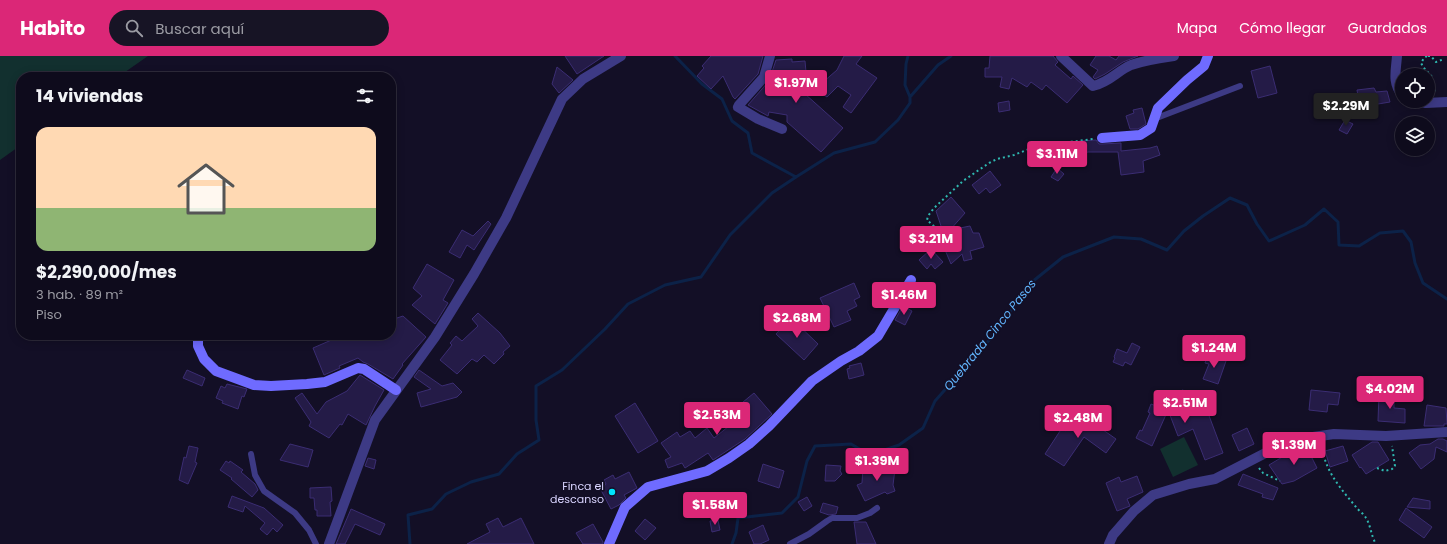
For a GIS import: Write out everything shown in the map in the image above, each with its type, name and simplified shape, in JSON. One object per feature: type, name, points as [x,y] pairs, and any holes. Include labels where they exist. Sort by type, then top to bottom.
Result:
[{"type":"street","points":[[329,544],[375,420],[435,336],[474,274],[506,218],[562,99],[582,80],[621,56]]},
{"type":"street","points":[[770,56],[764,77],[738,107],[758,119],[782,129]]},
{"type":"street","points":[[1061,56],[1093,86],[1103,84],[1130,65],[1152,59],[1174,56]]},
{"type":"street","points":[[1102,138],[1140,135],[1151,128],[1158,108],[1204,66],[1208,56]]},
{"type":"street","points":[[1396,68],[1398,56]]},
{"type":"street","points":[[1436,103],[1447,102]]},
{"type":"street","points":[[609,544],[625,507],[648,487],[706,471],[729,458],[749,444],[769,426],[812,381],[841,361],[859,351],[878,336],[911,280]]},
{"type":"street","points":[[198,340],[198,346],[204,359],[216,371],[254,385],[271,386],[325,382],[358,368],[364,369],[396,390]]},
{"type":"street","points":[[1109,544],[1113,535],[1134,511],[1153,494],[1189,484],[1215,479],[1287,442],[1334,434],[1390,436],[1447,432]]},
{"type":"lane","points":[[1153,119],[1240,86]]},
{"type":"lane","points":[[251,454],[255,475],[264,491],[295,513],[309,530],[316,544]]},
{"type":"lane","points":[[790,544],[809,534],[832,518],[857,518],[870,513],[877,508]]},
{"type":"path","points":[[1436,103],[1432,77],[1424,68],[1422,63],[1424,58],[1428,56],[1431,56],[1436,62],[1444,59]]},
{"type":"path","points":[[948,227],[937,228],[928,222],[928,216],[934,208],[964,181],[989,163],[997,159],[1014,156],[1029,149],[1045,145],[1102,138]]},
{"type":"path","points":[[1322,436],[1323,450],[1328,469],[1357,509],[1367,520],[1372,538],[1376,544]]},
{"type":"path","points":[[1377,468],[1385,471],[1392,469],[1395,466],[1390,436]]},
{"type":"path","points":[[1252,459],[1263,473],[1280,481]]},
{"type":"green space","points":[[0,56],[148,56],[125,72],[16,72],[16,149],[0,160]]},
{"type":"green space","points":[[1184,437],[1198,465],[1173,477],[1160,449]]},
{"type":"building","points":[[565,56],[604,56],[577,74]]},
{"type":"building","points":[[711,56],[763,56],[758,74],[735,99],[723,76],[711,89],[697,76],[704,68],[702,66]]},
{"type":"building","points":[[844,56],[862,56],[856,64],[877,78],[851,113],[843,107],[851,95],[838,86],[827,97],[815,89],[837,70]]},
{"type":"building","points":[[990,56],[1053,56],[1058,62],[1055,65],[1071,79],[1073,76],[1083,85],[1067,103],[1046,85],[1042,90],[1031,82],[1027,87],[1012,78],[1009,89],[1000,87],[1002,77],[985,77],[985,68],[989,68]]},
{"type":"building","points":[[1096,56],[1109,56],[1116,60],[1119,56],[1138,56],[1123,62],[1095,79],[1093,77],[1098,70],[1090,65]]},
{"type":"building","points":[[792,59],[792,62],[805,61],[807,83],[800,79],[795,85],[843,128],[821,152],[787,122],[787,115],[769,112],[768,116],[748,105],[769,81],[776,60]]},
{"type":"building","points":[[1270,66],[1277,93],[1258,98],[1251,71]]},
{"type":"building","points":[[557,67],[573,80],[559,93],[552,84]]},
{"type":"building","points":[[1374,88],[1376,92],[1387,91],[1390,102],[1360,107],[1357,90]]},
{"type":"building","points":[[1009,101],[1010,110],[999,112],[998,103]]},
{"type":"building","points":[[1142,108],[1146,124],[1138,129],[1130,129],[1126,116],[1134,113],[1133,110]]},
{"type":"building","points":[[1345,120],[1353,124],[1347,134],[1339,130]]},
{"type":"building","points":[[1096,140],[1099,144],[1121,143],[1121,151],[1157,146],[1160,155],[1143,161],[1144,172],[1121,175],[1118,152],[1088,152],[1071,157],[1070,155],[1059,158],[1053,151],[1057,148],[1080,141]]},
{"type":"building","points":[[1057,168],[1064,174],[1058,181],[1051,177]]},
{"type":"building","points":[[990,171],[1001,185],[990,193],[986,188],[979,194],[972,185]]},
{"type":"building","points":[[951,197],[965,213],[950,230],[970,226],[973,233],[979,233],[984,247],[970,251],[972,259],[964,261],[962,254],[951,264],[937,231],[942,229],[936,211]]},
{"type":"building","points":[[488,221],[491,224],[474,250],[467,245],[460,258],[449,252],[462,230],[473,236]]},
{"type":"building","points":[[931,249],[943,262],[935,269],[931,264],[927,269],[919,260]]},
{"type":"building","points":[[427,264],[454,280],[443,300],[448,303],[435,324],[412,305],[422,296],[413,288]]},
{"type":"building","points":[[854,283],[860,297],[854,300],[857,306],[847,311],[851,320],[834,327],[820,298]]},
{"type":"building","points":[[903,306],[912,311],[905,325],[895,320]]},
{"type":"building","points":[[478,313],[500,333],[510,346],[503,352],[504,354],[494,364],[484,355],[477,362],[472,359],[457,374],[440,360],[452,345],[450,343],[456,336],[462,341],[478,326],[472,319]]},
{"type":"building","points":[[403,316],[426,337],[402,364],[403,365],[393,379],[358,358],[339,366],[340,368],[324,375],[313,348],[331,340],[396,340],[396,318]]},
{"type":"building","points":[[791,318],[818,344],[804,360],[776,334]]},
{"type":"building","points":[[1132,343],[1140,347],[1131,365],[1125,362],[1123,366],[1113,362],[1117,349],[1127,353]]},
{"type":"building","points":[[1208,354],[1226,361],[1218,384],[1203,379],[1209,364],[1205,363]]},
{"type":"building","points":[[861,363],[864,375],[849,379],[847,369],[850,368],[849,366]]},
{"type":"building","points":[[187,370],[205,378],[202,386],[183,378]]},
{"type":"building","points":[[419,370],[442,386],[453,383],[462,392],[457,397],[421,407],[417,393],[431,389],[414,377]]},
{"type":"building","points":[[360,375],[384,390],[366,425],[348,414],[342,425],[340,424],[329,438],[309,426],[311,422],[295,398],[302,393],[317,414],[326,402],[347,391]]},
{"type":"building","points":[[227,384],[247,389],[244,397],[242,396],[238,409],[222,403],[223,401],[216,398],[221,386],[225,388]]},
{"type":"building","points":[[1182,390],[1193,393],[1193,396],[1202,397],[1223,453],[1205,460],[1193,429],[1178,436],[1168,410],[1175,413]]},
{"type":"building","points":[[1311,390],[1340,393],[1338,405],[1328,404],[1327,412],[1309,410]]},
{"type":"building","points":[[754,393],[772,414],[745,439],[713,460],[708,453],[685,468],[682,463],[668,468],[665,460],[671,457],[661,443],[677,432],[680,437],[690,431],[695,438],[707,428],[714,438],[743,415],[737,407]]},
{"type":"building","points":[[1379,394],[1393,395],[1392,402],[1394,402],[1394,408],[1405,409],[1405,423],[1378,421]]},
{"type":"building","points":[[635,403],[658,441],[638,453],[615,416]]},
{"type":"building","points":[[1151,404],[1168,410],[1152,446],[1136,438],[1140,430],[1142,431],[1150,413],[1148,412]]},
{"type":"building","points":[[1427,405],[1446,408],[1447,424],[1444,424],[1444,426],[1424,426]]},
{"type":"building","points":[[1079,413],[1116,439],[1106,453],[1084,437],[1064,466],[1045,454],[1062,428],[1066,431]]},
{"type":"building","points":[[1247,428],[1254,444],[1239,451],[1232,435]]},
{"type":"building","points":[[1438,439],[1447,441],[1447,452],[1436,447],[1434,459],[1421,469],[1409,453],[1420,445],[1430,444]]},
{"type":"building","points":[[1372,442],[1378,442],[1389,460],[1366,474],[1361,467],[1360,468],[1352,455]]},
{"type":"building","points":[[290,444],[313,450],[308,467],[280,460]]},
{"type":"building","points":[[189,446],[198,448],[195,462],[197,463],[188,484],[179,480],[184,457],[186,458]]},
{"type":"building","points":[[1306,446],[1317,468],[1294,481],[1282,484],[1269,465]]},
{"type":"building","points":[[1343,446],[1348,461],[1330,467],[1325,451]]},
{"type":"building","points":[[368,458],[376,460],[374,469],[365,466]]},
{"type":"building","points":[[226,461],[229,463],[230,461],[243,470],[241,472],[255,484],[258,490],[252,497],[231,479],[232,478],[220,470]]},
{"type":"building","points":[[763,464],[784,471],[779,488],[758,481]]},
{"type":"building","points":[[826,465],[841,466],[840,471],[842,474],[835,481],[825,481]]},
{"type":"building","points":[[863,467],[895,469],[893,485],[895,491],[887,494],[885,492],[865,501],[857,485],[862,483]]},
{"type":"building","name":"Finca el descanso","points":[[629,472],[637,488],[624,495],[626,498],[619,505],[611,509],[601,490],[606,484],[604,480],[613,475],[615,479]]},
{"type":"building","points":[[1243,474],[1278,488],[1273,500],[1262,497],[1263,494],[1238,485]]},
{"type":"building","points":[[1137,476],[1143,492],[1127,499],[1130,506],[1117,511],[1106,483],[1119,477],[1121,482]]},
{"type":"building","points":[[331,487],[331,516],[317,516],[314,498],[310,498],[310,488]]},
{"type":"building","points":[[232,496],[264,508],[283,525],[277,532],[273,528],[267,535],[260,529],[265,523],[245,506],[243,512],[228,507]]},
{"type":"building","points":[[807,497],[812,506],[804,511],[798,502]]},
{"type":"building","points":[[1413,498],[1430,501],[1430,509],[1407,507]]},
{"type":"building","points":[[823,503],[838,507],[836,514],[829,515],[820,512]]},
{"type":"building","points":[[1406,508],[1432,527],[1424,538],[1399,520]]},
{"type":"building","points":[[351,509],[385,524],[380,535],[355,524],[345,544],[336,544]]},
{"type":"building","points":[[498,518],[503,527],[521,518],[534,544],[467,544],[490,532],[486,524]]},
{"type":"building","points":[[645,519],[656,528],[645,540],[635,531]]},
{"type":"building","points":[[718,520],[720,530],[712,532],[710,521]]},
{"type":"building","points":[[854,522],[866,522],[876,544],[857,544]]},
{"type":"building","points":[[593,524],[603,544],[583,544],[576,533]]},
{"type":"building","points":[[763,525],[769,540],[760,544],[754,544],[749,532]]},
{"type":"waterway","points":[[675,56],[702,84],[722,99],[732,121],[748,133],[752,153],[796,177]]},
{"type":"waterway","points":[[410,544],[408,515],[432,509],[446,494],[471,482],[499,474],[517,454],[539,440],[536,420],[536,386],[562,370],[605,329],[628,304],[665,285],[701,277],[730,235],[772,193],[834,153],[875,142],[898,120],[910,103],[910,97],[905,85],[908,56]]},
{"type":"waterway","points":[[910,97],[938,65],[951,56]]},
{"type":"waterway","name":"Quebrada Cinco Pasos","points":[[732,544],[736,533],[738,518],[782,513],[798,497],[807,461],[815,446],[851,444],[870,455],[899,445],[923,428],[935,401],[991,338],[1032,282],[1063,257],[1114,237],[1141,239],[1167,250],[1184,231],[1230,198],[1247,205],[1257,224],[1269,241],[1305,225],[1324,209],[1338,222],[1339,245],[1359,246],[1380,233],[1403,231],[1411,242],[1415,263],[1423,283],[1447,299]]},
{"type":"place","name":"Finca el descanso","points":[[612,492]]}]
